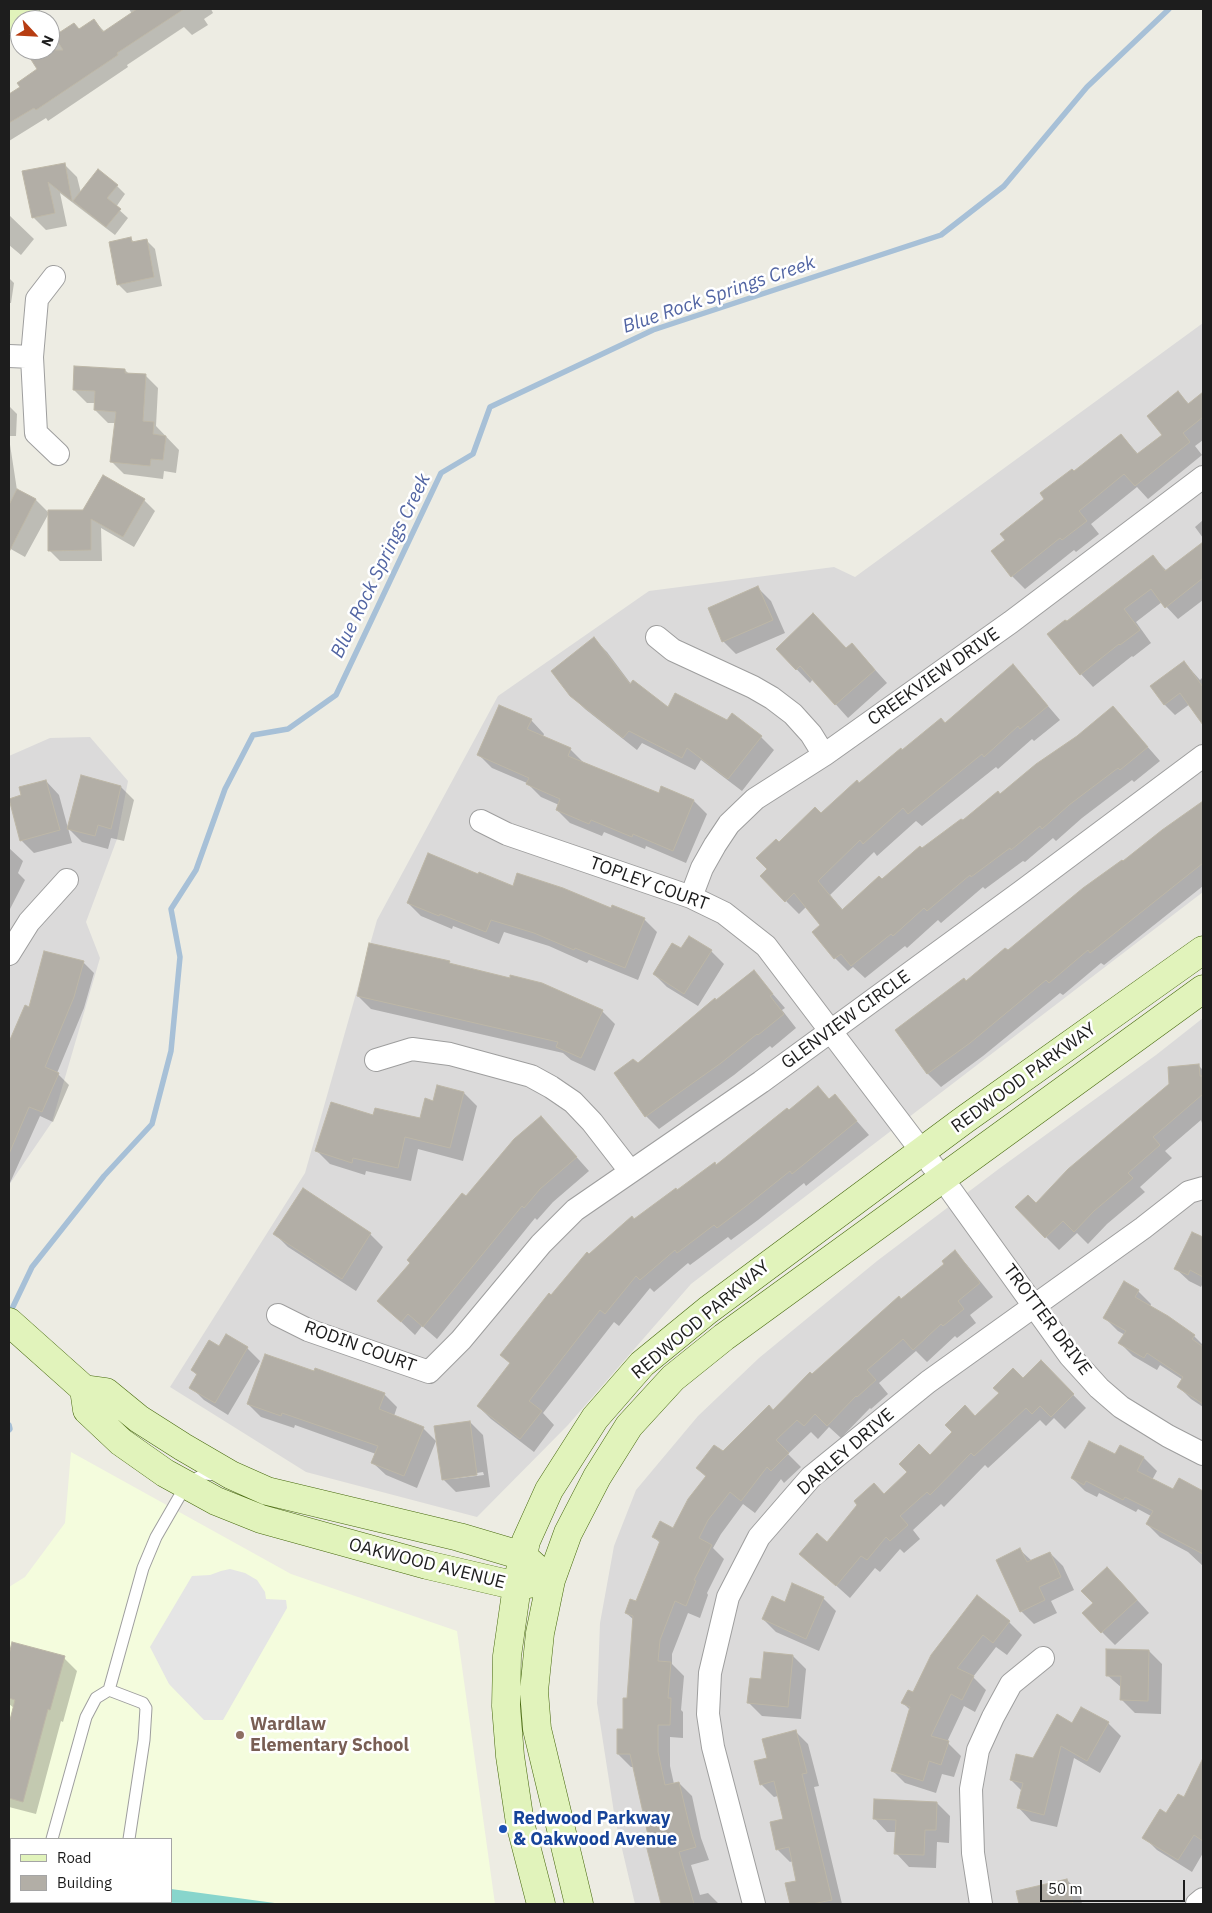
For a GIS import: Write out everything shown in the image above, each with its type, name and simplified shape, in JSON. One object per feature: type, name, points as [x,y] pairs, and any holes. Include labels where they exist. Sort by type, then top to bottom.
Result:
[{"type":"main road","points":[[9,19],[25,9]]},
{"type":"main road","name":"REDWOOD PARKWAY","points":[[541,1904],[520,1823],[510,1756],[506,1706],[507,1656],[517,1586],[526,1542],[549,1490],[595,1418],[642,1364],[745,1281],[972,1115],[1203,950]]},
{"type":"main road","name":"REDWOOD PARKWAY","points":[[579,1904],[536,1729],[534,1691],[540,1633],[551,1580],[568,1533],[596,1477],[629,1426],[673,1378],[724,1337],[1203,988]]},
{"type":"main road","name":"OAKWOOD AVENUE","points":[[9,1322],[84,1389],[106,1392],[139,1419],[183,1448],[231,1475],[267,1491],[459,1537],[523,1556],[551,1580]]},
{"type":"main road","name":"OAKWOOD AVENUE","points":[[84,1389],[87,1410],[121,1442],[216,1501],[261,1519],[427,1565],[517,1586],[551,1580]]},
{"type":"street","points":[[54,277],[38,299],[32,357],[36,433],[58,454]]},
{"type":"street","points":[[9,356],[32,357]]},
{"type":"street","name":"CREEKVIEW DRIVE","points":[[691,897],[702,868],[729,824],[754,799],[824,755],[1012,622],[1203,477]]},
{"type":"street","points":[[657,637],[673,650],[753,687],[772,698],[793,714],[811,734],[824,755]]},
{"type":"street","name":"GLENVIEW CIRCLE","points":[[499,1293],[541,1244],[575,1210],[761,1082],[1203,756]]},
{"type":"street","name":"TOPLEY COURT","points":[[481,821],[507,834],[691,897],[724,913],[766,946],[922,1152]]},
{"type":"street","points":[[9,954],[29,922],[67,880]]},
{"type":"street","points":[[376,1060],[412,1049],[450,1054],[531,1076],[573,1102],[599,1130],[630,1172]]},
{"type":"street","name":"TROTTER DRIVE","points":[[922,1152],[1070,1356],[1099,1388],[1121,1407],[1168,1436],[1203,1454]]},
{"type":"street","name":"DARLEY DRIVE","points":[[754,1904],[713,1747],[708,1714],[710,1673],[728,1597],[759,1537],[811,1477],[928,1382],[1035,1307],[1189,1192],[1203,1188]]},
{"type":"street","name":"RODIN COURT","points":[[278,1315],[308,1330],[429,1372],[461,1340],[499,1293]]},
{"type":"street","points":[[981,1904],[972,1853],[971,1789],[978,1750],[992,1717],[1011,1684],[1044,1658]]},
{"type":"street","points":[[1197,1904],[1203,1899]]},
{"type":"lane","points":[[52,1838],[86,1717],[96,1698],[109,1690],[143,1568],[156,1537],[186,1484],[204,1474],[231,1475]]},
{"type":"lane","points":[[109,1690],[144,1703],[146,1716],[129,1838]]},
{"type":"shaded area","points":[[1203,323],[1203,892],[691,1284],[568,1425],[477,1517],[306,1472],[170,1387],[305,1173],[377,920],[498,696],[649,591],[834,567],[855,577]]},
{"type":"shaded area","points":[[90,737],[128,781],[117,839],[86,922],[100,958],[52,1122],[9,1185],[9,756],[50,738]]},
{"type":"shaded area","points":[[1203,1018],[1203,1904],[635,1904],[615,1819],[597,1703],[600,1623],[614,1546],[636,1490],[698,1416],[759,1358],[877,1261],[1000,1168],[1156,1055]]},
{"type":"shaded area","name":"Wardlaw Elementary School","points":[[71,1452],[291,1574],[457,1631],[495,1904],[9,1904],[9,1587],[25,1577],[65,1523]]},
{"type":"shaded area","points":[[230,1569],[245,1573],[257,1580],[265,1592],[266,1599],[286,1600],[287,1608],[223,1720],[204,1720],[169,1684],[150,1647],[192,1576],[210,1575]]},
{"type":"shaded area","points":[[172,1889],[282,1904],[152,1904],[172,1903]]},
{"type":"building","points":[[137,9],[184,9],[36,110],[34,108],[9,123],[9,94],[20,87],[17,83],[37,69],[31,60],[60,60],[60,50],[63,50],[60,45],[60,32],[74,23],[79,29],[94,19],[103,32]]},
{"type":"building","points":[[65,163],[72,201],[48,182],[55,213],[32,218],[22,171]]},
{"type":"building","points":[[98,169],[118,185],[107,198],[121,209],[106,227],[73,201]]},
{"type":"building","points":[[131,237],[132,242],[147,239],[154,277],[117,285],[109,242]]},
{"type":"building","points":[[74,366],[125,369],[125,373],[146,374],[143,421],[154,422],[153,434],[166,436],[163,460],[151,459],[150,466],[110,462],[116,412],[94,410],[95,391],[73,390]]},
{"type":"building","points":[[1178,391],[1188,404],[1203,392],[1203,417],[1183,433],[1190,442],[1135,486],[1124,474],[1079,511],[1087,521],[1062,540],[1060,538],[1011,577],[991,551],[1005,540],[1000,534],[1044,499],[1040,493],[1072,469],[1074,471],[1121,434],[1137,454],[1162,435],[1147,416]]},
{"type":"building","points":[[103,475],[145,499],[123,537],[91,519],[91,550],[48,551],[48,510],[83,510]]},
{"type":"building","points":[[17,489],[36,499],[9,552],[9,505]]},
{"type":"building","points":[[1203,542],[1203,578],[1165,608],[1151,589],[1124,609],[1140,630],[1080,675],[1047,634],[1065,620],[1067,621],[1153,555],[1165,571]]},
{"type":"building","points":[[758,586],[773,620],[722,642],[708,608]]},
{"type":"building","points":[[813,613],[846,648],[852,643],[875,670],[835,705],[800,666],[796,670],[776,649]]},
{"type":"building","points":[[594,637],[630,684],[633,680],[668,707],[675,693],[727,720],[732,713],[762,736],[728,779],[687,748],[682,758],[629,731],[623,738],[570,696],[551,671]]},
{"type":"building","points":[[1184,661],[1203,687],[1203,725],[1180,693],[1164,705],[1150,686]]},
{"type":"building","points":[[1013,664],[1048,706],[1020,729],[1018,726],[984,757],[982,754],[908,814],[903,808],[863,844],[860,840],[818,881],[842,910],[879,876],[882,879],[920,846],[922,848],[961,819],[963,820],[998,791],[1000,794],[1036,764],[1077,736],[1113,706],[1148,747],[1120,770],[1118,768],[1069,805],[1042,829],[1040,826],[1011,850],[1010,848],[971,877],[970,875],[927,911],[924,908],[893,936],[891,934],[851,966],[841,954],[834,959],[812,932],[820,925],[794,893],[785,902],[760,876],[767,869],[756,858],[776,839],[779,842],[815,807],[821,813],[857,780],[859,783],[941,718],[945,723]]},
{"type":"building","points":[[499,705],[532,719],[527,729],[571,748],[568,756],[659,793],[661,786],[694,800],[673,851],[633,834],[632,837],[591,820],[589,824],[556,810],[560,799],[526,784],[529,778],[477,755]]},
{"type":"building","points":[[81,775],[121,786],[111,829],[98,825],[95,836],[67,829]]},
{"type":"building","points":[[46,780],[60,830],[20,841],[9,799],[21,795],[19,787]]},
{"type":"building","points":[[1203,801],[1203,863],[1090,953],[1088,950],[1049,983],[1046,980],[970,1043],[927,1074],[895,1030],[964,978],[966,981],[1005,948],[1008,950],[1083,888],[1123,861]]},
{"type":"building","points":[[428,853],[513,886],[517,873],[563,888],[611,908],[612,905],[645,918],[625,968],[575,948],[574,950],[534,933],[491,920],[486,932],[407,903]]},
{"type":"building","points":[[689,936],[712,950],[684,994],[653,974],[672,943],[681,948]]},
{"type":"building","points":[[369,943],[450,961],[449,963],[510,978],[510,975],[542,983],[603,1010],[581,1058],[556,1047],[558,1042],[357,996]]},
{"type":"building","points":[[44,951],[84,961],[74,997],[45,1067],[59,1073],[42,1112],[29,1107],[9,1154],[9,1042],[25,1005],[29,1007]]},
{"type":"building","points":[[754,970],[773,994],[770,996],[784,1014],[721,1063],[645,1117],[614,1073],[633,1059],[638,1063],[715,998],[716,1000]]},
{"type":"building","points":[[1199,1064],[1200,1076],[1203,1076],[1203,1094],[1153,1137],[1160,1145],[1128,1173],[1133,1178],[1094,1211],[1074,1232],[1063,1221],[1045,1238],[1015,1207],[1028,1195],[1036,1203],[1068,1169],[1169,1084],[1168,1067]]},
{"type":"building","points":[[437,1085],[464,1092],[450,1148],[405,1137],[398,1168],[353,1158],[352,1163],[315,1151],[331,1102],[373,1115],[375,1108],[420,1118],[425,1098],[433,1101]]},
{"type":"building","points":[[818,1086],[829,1099],[835,1094],[857,1121],[792,1174],[790,1171],[717,1228],[714,1225],[677,1253],[675,1250],[640,1280],[636,1276],[605,1314],[600,1310],[529,1401],[542,1411],[520,1439],[477,1406],[510,1363],[500,1355],[549,1293],[551,1295],[587,1252],[589,1254],[632,1216],[634,1219],[715,1162],[716,1165],[787,1108],[789,1110]]},
{"type":"building","points":[[541,1116],[577,1157],[540,1189],[524,1208],[522,1206],[423,1327],[408,1314],[401,1322],[377,1301],[410,1263],[407,1260],[462,1193],[466,1196],[514,1139]]},
{"type":"building","points":[[303,1188],[371,1233],[342,1279],[273,1234]]},
{"type":"building","points":[[1192,1232],[1203,1237],[1203,1277],[1190,1270],[1188,1275],[1174,1269]]},
{"type":"building","points":[[955,1250],[980,1283],[958,1301],[964,1309],[943,1326],[941,1324],[913,1350],[903,1339],[867,1370],[876,1380],[856,1396],[827,1426],[815,1414],[804,1426],[797,1420],[776,1440],[789,1453],[771,1471],[767,1467],[741,1501],[730,1492],[708,1520],[699,1538],[712,1545],[694,1580],[696,1581],[686,1606],[675,1601],[660,1640],[658,1661],[671,1662],[668,1698],[671,1698],[670,1725],[658,1725],[658,1752],[665,1785],[679,1782],[696,1847],[679,1852],[694,1904],[661,1904],[644,1837],[648,1835],[630,1754],[617,1754],[617,1729],[623,1729],[623,1698],[627,1698],[633,1616],[625,1613],[630,1599],[636,1601],[660,1541],[652,1537],[660,1521],[673,1528],[688,1499],[706,1476],[696,1468],[714,1445],[723,1451],[769,1405],[773,1410],[810,1372],[812,1374],[899,1296],[901,1299],[944,1264],[942,1261]]},
{"type":"building","points":[[1124,1281],[1139,1290],[1135,1297],[1168,1316],[1195,1335],[1192,1339],[1203,1347],[1203,1404],[1177,1387],[1183,1377],[1147,1353],[1144,1358],[1118,1343],[1126,1331],[1103,1318]]},
{"type":"building","points":[[226,1334],[248,1347],[215,1403],[189,1388],[197,1374],[191,1370],[209,1340],[219,1346]]},
{"type":"building","points":[[265,1354],[314,1371],[315,1368],[385,1393],[379,1409],[424,1427],[404,1476],[371,1463],[378,1446],[282,1413],[281,1416],[247,1404]]},
{"type":"building","points":[[1041,1360],[1074,1394],[1051,1417],[1040,1406],[1032,1414],[1026,1408],[974,1456],[971,1453],[930,1495],[927,1492],[900,1516],[908,1525],[890,1541],[886,1537],[867,1560],[861,1556],[836,1586],[799,1554],[817,1533],[827,1542],[857,1505],[854,1501],[874,1483],[884,1494],[907,1472],[899,1464],[919,1444],[930,1455],[952,1432],[945,1425],[965,1405],[975,1416],[999,1393],[993,1388],[1013,1368],[1023,1378]]},
{"type":"building","points":[[470,1421],[477,1475],[442,1480],[434,1426]]},
{"type":"building","points":[[1089,1441],[1115,1454],[1120,1445],[1144,1457],[1137,1471],[1173,1489],[1179,1478],[1203,1491],[1203,1554],[1146,1524],[1153,1511],[1125,1497],[1123,1500],[1086,1481],[1084,1485],[1071,1478]]},
{"type":"building","points":[[1020,1548],[1027,1562],[1050,1552],[1061,1577],[1039,1587],[1045,1600],[1020,1612],[996,1560]]},
{"type":"building","points":[[1107,1567],[1137,1600],[1101,1633],[1082,1613],[1093,1603],[1081,1591]]},
{"type":"building","points":[[792,1583],[824,1597],[806,1639],[762,1619],[772,1596],[785,1602]]},
{"type":"building","points":[[977,1595],[1010,1621],[993,1643],[983,1635],[957,1668],[974,1676],[962,1700],[951,1694],[931,1736],[949,1741],[941,1765],[929,1761],[923,1781],[891,1771],[910,1707],[901,1703],[908,1690],[913,1692],[931,1655]]},
{"type":"building","points":[[12,1642],[65,1656],[50,1710],[48,1709],[23,1802],[9,1798],[9,1724],[15,1700],[9,1698],[9,1655]]},
{"type":"building","points":[[1106,1649],[1149,1650],[1148,1701],[1120,1700],[1121,1676],[1106,1676]]},
{"type":"building","points":[[764,1652],[793,1655],[788,1707],[747,1703],[750,1678],[761,1679]]},
{"type":"building","points":[[1081,1707],[1109,1722],[1087,1761],[1061,1746],[1044,1815],[1017,1808],[1023,1783],[1010,1780],[1016,1754],[1033,1758],[1057,1714],[1072,1723]]},
{"type":"building","points":[[796,1730],[807,1773],[802,1774],[832,1900],[812,1904],[790,1904],[785,1883],[796,1881],[789,1847],[776,1850],[770,1822],[783,1819],[774,1781],[760,1785],[754,1761],[767,1758],[762,1739]]},
{"type":"building","points":[[1203,1758],[1203,1841],[1194,1835],[1178,1860],[1142,1838],[1160,1809],[1166,1813],[1178,1794],[1184,1797]]},
{"type":"building","points":[[874,1799],[937,1802],[936,1830],[925,1830],[924,1855],[894,1854],[896,1820],[873,1819]]},
{"type":"building","points":[[1067,1879],[1073,1904],[1019,1904],[1016,1891]]},
{"type":"waterway","name":"Blue Rock Springs Creek","points":[[9,1315],[32,1267],[104,1176],[152,1124],[171,1051],[180,957],[171,909],[196,870],[225,789],[253,735],[288,729],[336,695],[441,473],[473,454],[490,407],[653,330],[941,235],[1004,186],[1087,87],[1169,9]]},
{"type":"waterway","name":"Blue Rock Springs Creek","points":[[9,1425],[9,1430]]},
{"type":"place","name":"Wardlaw Elementary School","points":[[240,1735]]},
{"type":"place","name":"Redwood Parkway & Oakwood Avenue","points":[[503,1829]]}]
